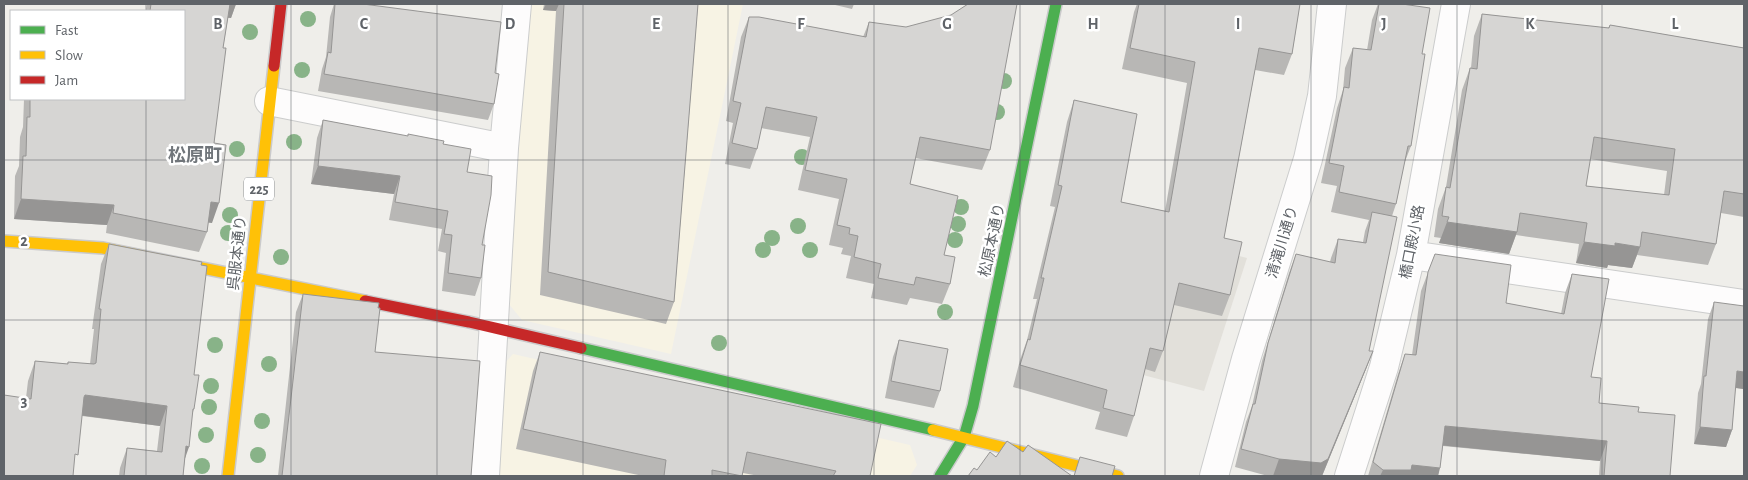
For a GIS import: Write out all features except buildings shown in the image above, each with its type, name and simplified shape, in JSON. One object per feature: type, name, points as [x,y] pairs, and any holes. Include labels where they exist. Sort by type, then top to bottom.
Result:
[{"type":"main road","name":"呉服本通り","points":[[228,476],[280,4]]},
{"type":"main road","name":"松原本通り","points":[[940,476],[964,437],[973,406],[1056,4]]},
{"type":"main road","points":[[4,241],[103,248],[494,328],[964,437],[1118,476]]},
{"type":"street","points":[[485,476],[504,148],[517,4]]},
{"type":"street","name":"清滝川通り","points":[[1214,476],[1246,360],[1308,159],[1322,96],[1332,4]]},
{"type":"street","name":"橋口殿小路","points":[[1349,476],[1384,367],[1411,255],[1456,4]]},
{"type":"street","points":[[270,101],[504,148]]},
{"type":"street","points":[[1411,255],[1744,304]]},
{"type":"shaded area","points":[[529,4],[743,4],[671,354],[522,320],[508,303]]},
{"type":"shaded area","points":[[1135,229],[1247,258],[1204,391],[1105,365]]},
{"type":"shaded area","points":[[513,354],[910,445],[917,465],[910,476],[497,476],[503,365]]},
{"type":"traffic: fast","points":[[940,476],[964,437],[973,406],[1056,4]]},
{"type":"traffic: fast","points":[[581,348],[933,430]]},
{"type":"traffic: slow","points":[[228,476],[274,66]]},
{"type":"traffic: slow","points":[[4,241],[103,248],[365,301]]},
{"type":"traffic: slow","points":[[933,430],[1118,476]]},
{"type":"traffic: jam","points":[[274,66],[281,4]]},
{"type":"traffic: jam","points":[[365,301],[469,322],[581,348]]},
{"type":"district","name":"松原町","points":[[195,155]]}]
